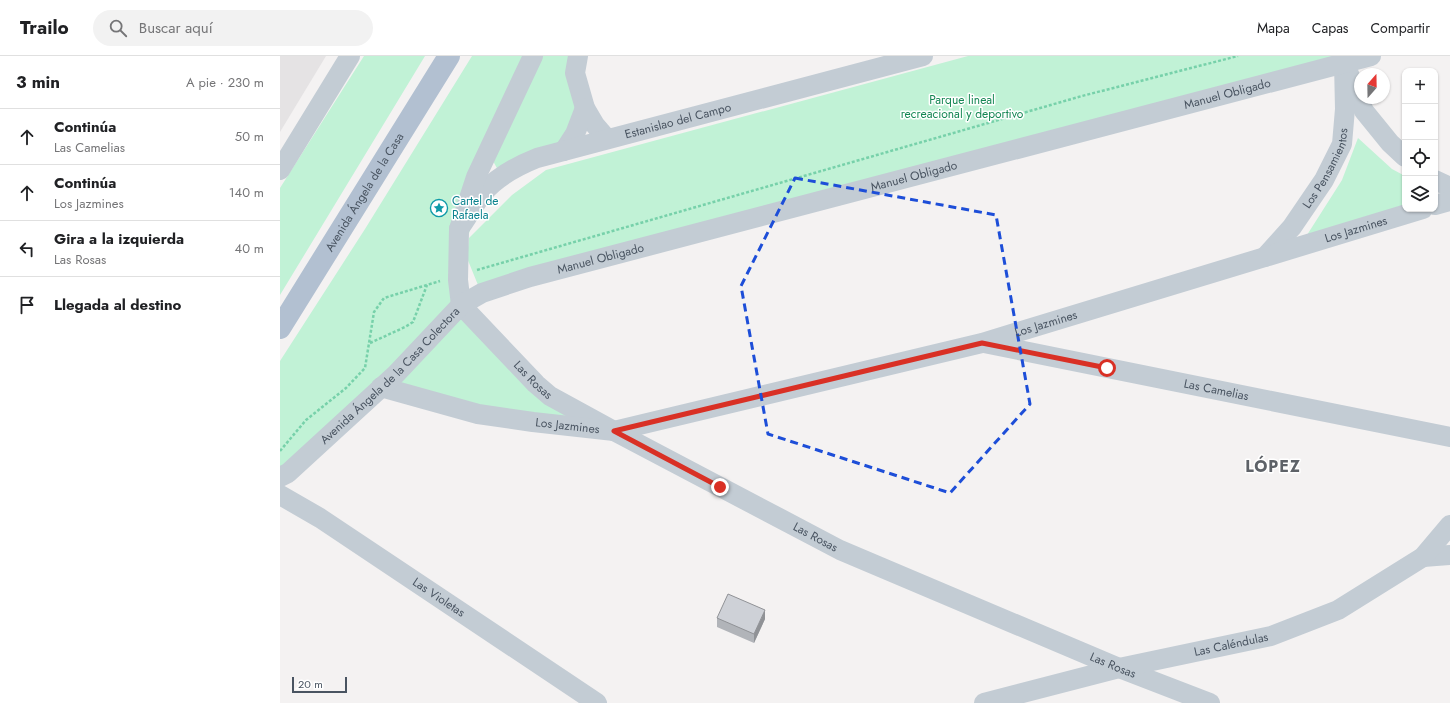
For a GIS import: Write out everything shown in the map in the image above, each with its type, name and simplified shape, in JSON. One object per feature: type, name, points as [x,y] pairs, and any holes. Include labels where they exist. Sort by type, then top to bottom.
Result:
[{"type":"main road","name":"Avenida Ángela de la Casa","points":[[280,328],[449,56]]},
{"type":"main road","points":[[280,340],[290,324],[314,274]]},
{"type":"street","points":[[280,170],[350,56]]},
{"type":"street","name":"Avenida Ángela de la Casa Colectora","points":[[280,476],[288,473],[381,387],[461,305],[458,280],[460,229],[476,177],[533,56]]},
{"type":"street","points":[[578,56],[575,73],[585,108],[595,125],[607,139]]},
{"type":"street","name":"Estanislao del Campo","points":[[460,229],[484,192],[502,176],[517,166],[537,158],[923,56]]},
{"type":"street","name":"Manuel Obligado","points":[[461,305],[482,293],[530,277],[1371,56]]},
{"type":"street","points":[[1344,63],[1364,111],[1390,143],[1402,154]]},
{"type":"street","name":"Los Pensamientos","points":[[1265,257],[1296,221],[1324,180],[1342,144],[1346,109],[1344,63]]},
{"type":"street","points":[[564,151],[575,134],[585,108]]},
{"type":"street","points":[[1438,181],[1450,187]]},
{"type":"street","points":[[1438,204],[1450,201]]},
{"type":"street","name":"Los Jazmines","points":[[381,387],[478,414],[614,431],[982,343],[1413,212]]},
{"type":"street","name":"Las Rosas","points":[[461,305],[536,384],[550,396],[614,431],[840,550],[1119,668],[1210,703]]},
{"type":"street","name":"Las Camelias","points":[[982,343],[1450,437]]},
{"type":"street","name":"Las Violetas","points":[[280,495],[320,518],[597,703]]},
{"type":"street","name":"Las Caléndulas","points":[[984,703],[1119,668],[1271,636],[1338,610],[1423,557],[1450,525]]},
{"type":"street","points":[[1423,557],[1450,555]]},
{"type":"path","points":[[370,343],[413,322],[427,285]]},
{"type":"highlighted area","points":[[795,178],[996,215],[1030,404],[950,493],[768,434],[741,286]]},
{"type":"shaded area","points":[[280,56],[326,56],[280,132]]},
{"type":"green space","points":[[364,56],[425,56],[280,295],[280,188]]},
{"type":"green space","points":[[472,56],[526,56],[491,128],[454,306],[332,425],[280,469],[280,361],[365,229]]},
{"type":"green space","points":[[543,56],[572,56],[580,107],[561,145],[498,170],[493,161],[503,132]]},
{"type":"green space","name":"Parque lineal recreacional y deportivo","points":[[968,56],[1344,56],[478,285],[467,258],[469,238],[512,195],[546,170]]},
{"type":"green space","points":[[1358,138],[1392,169],[1402,174],[1402,207],[1307,235],[1342,180]]},
{"type":"green space","points":[[462,311],[597,425],[376,396]]},
{"type":"building","points":[[728,594],[765,610],[754,634],[717,618]]},
{"type":"place","name":"Cartel de Rafaela","points":[[439,208]]},
{"type":"district","name":"LÓPEZ","points":[[1273,466]]},
{"type":"route","points":[[720,487],[614,431],[982,343],[1107,368]]}]
